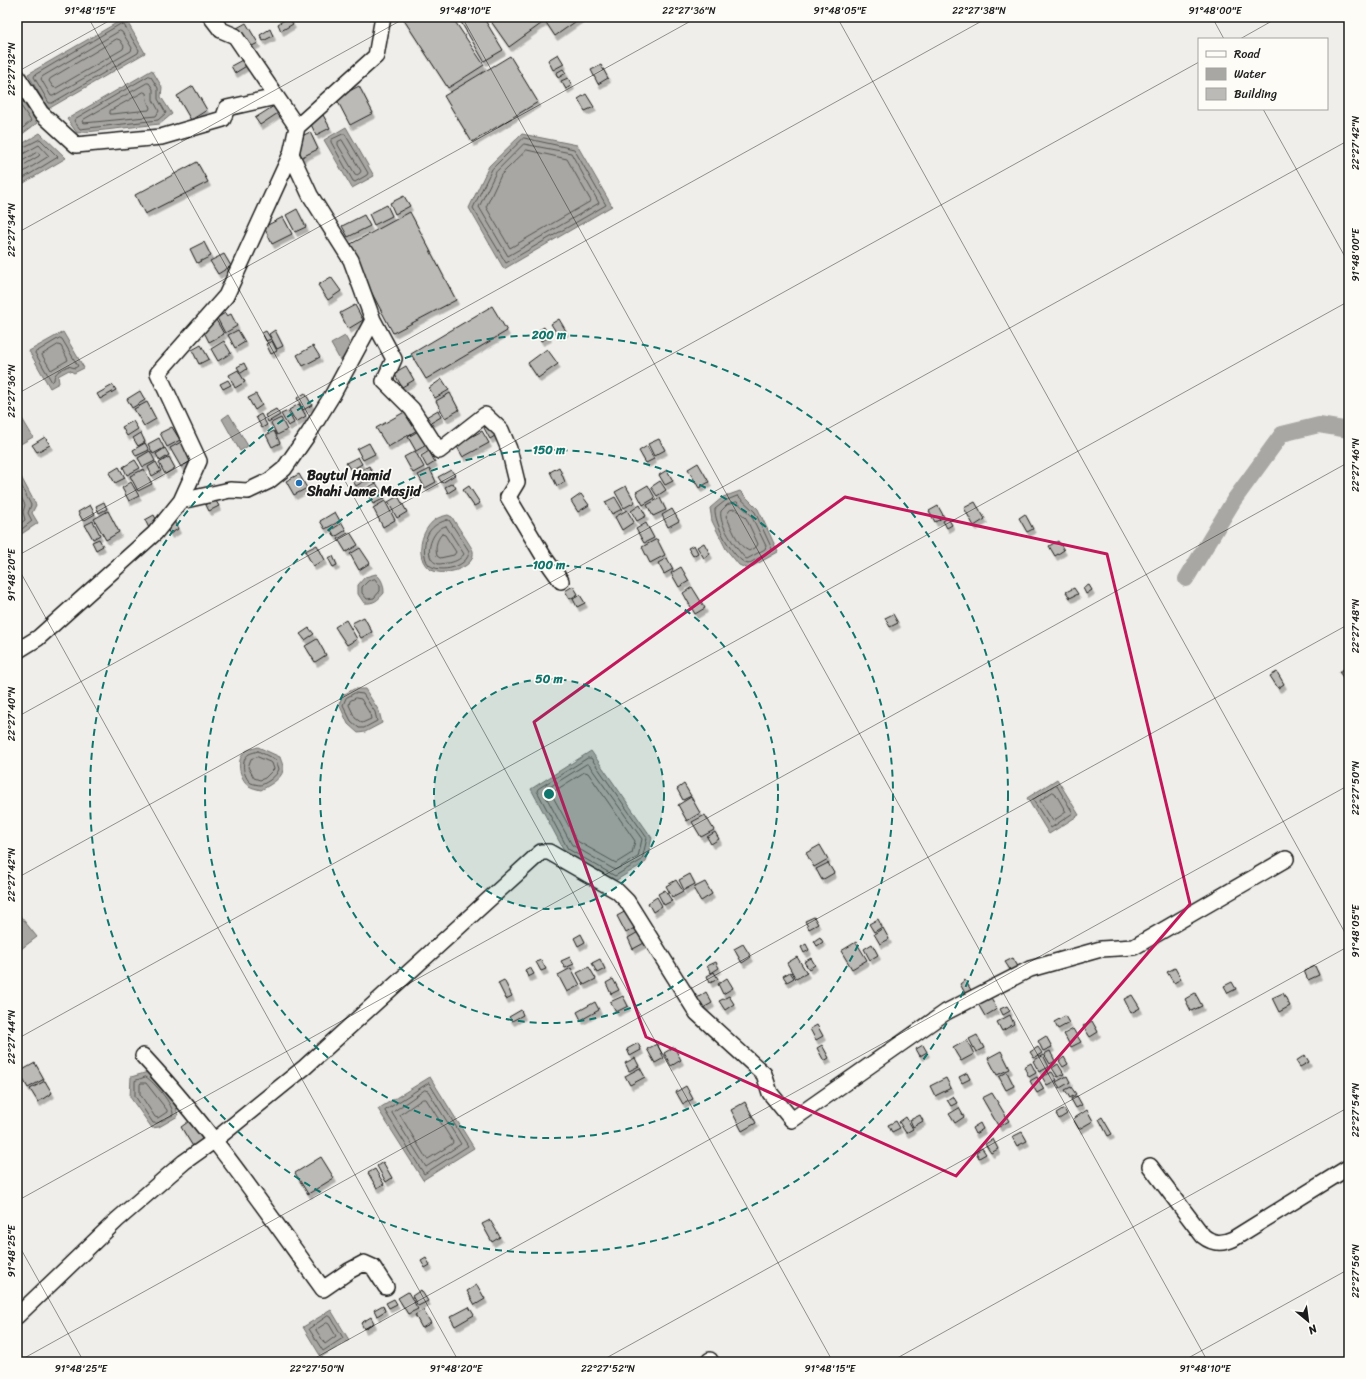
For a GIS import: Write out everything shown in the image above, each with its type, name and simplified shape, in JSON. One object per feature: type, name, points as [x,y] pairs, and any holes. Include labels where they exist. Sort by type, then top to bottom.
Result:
[{"type":"street","points":[[211,17],[221,30],[236,36],[296,127]]},
{"type":"street","points":[[17,651],[38,638],[155,533],[181,501],[200,461],[158,373],[226,296],[291,154],[296,127],[376,56],[383,17]]},
{"type":"street","points":[[17,76],[41,113],[76,145],[161,137],[223,119],[228,108],[276,97]]},
{"type":"street","points":[[291,154],[310,195],[351,260],[373,320],[394,359],[384,381],[412,409],[439,451],[485,415],[500,430],[509,449],[517,482],[508,497],[544,557],[561,581]]},
{"type":"street","points":[[181,501],[230,490],[248,491],[269,481],[284,469],[333,394],[373,320]]},
{"type":"street","points":[[17,1316],[122,1215],[184,1162],[215,1140],[305,1067],[541,852],[549,852],[617,891],[627,901],[697,1013],[764,1074],[770,1093],[792,1120],[946,1012],[1030,969],[1101,949],[1134,947],[1286,859]]},
{"type":"street","points":[[143,1056],[172,1087],[215,1140],[323,1289],[349,1271],[364,1263],[373,1267],[386,1287]]},
{"type":"street","points":[[1150,1166],[1203,1236],[1209,1241],[1216,1243],[1225,1243],[1349,1167]]},
{"type":"highlighted area","points":[[845,497],[1107,554],[1190,904],[956,1176],[646,1037],[534,722]]},
{"type":"water","points":[[125,18],[145,53],[48,109],[28,74]]},
{"type":"water","points":[[152,70],[162,87],[161,97],[172,114],[160,124],[77,133],[67,119]]},
{"type":"water","points":[[17,93],[37,123],[17,138]]},
{"type":"water","points":[[346,127],[374,176],[352,188],[324,140]]},
{"type":"water","points":[[40,133],[66,158],[17,187],[17,147]]},
{"type":"water","points":[[522,134],[577,145],[612,206],[504,269],[469,208],[489,166]]},
{"type":"water","points":[[63,332],[84,368],[74,373],[69,370],[58,376],[59,383],[50,388],[29,351]]},
{"type":"water","points":[[345,336],[354,352],[340,360],[331,344]]},
{"type":"water","points":[[17,410],[33,437],[17,446]]},
{"type":"water","points":[[229,414],[248,446],[240,451],[222,419]]},
{"type":"water","points":[[21,477],[36,505],[32,513],[38,523],[17,537],[17,479]]},
{"type":"water","points":[[740,491],[758,509],[778,552],[748,569],[739,565],[726,549],[712,521],[710,508],[723,497]]},
{"type":"water","points":[[448,515],[452,517],[470,545],[473,551],[473,556],[468,563],[461,568],[454,571],[436,572],[428,568],[423,561],[421,543],[429,526],[437,518]]},
{"type":"water","points":[[376,574],[382,582],[384,593],[376,601],[364,603],[358,594],[358,585],[365,577]]},
{"type":"water","points":[[354,689],[365,689],[379,711],[382,723],[365,732],[358,733],[348,724],[339,704],[343,695]]},
{"type":"water","points":[[258,747],[280,757],[283,767],[280,776],[261,790],[253,788],[246,783],[241,774],[239,763],[243,754],[247,750]]},
{"type":"water","points":[[591,751],[652,838],[646,862],[615,881],[565,852],[531,789]]},
{"type":"water","points":[[1057,779],[1079,815],[1049,834],[1027,798]]},
{"type":"water","points":[[17,912],[37,937],[17,952]]},
{"type":"water","points":[[148,1072],[176,1106],[178,1116],[159,1127],[152,1128],[130,1097],[131,1077]]},
{"type":"water","points":[[430,1077],[474,1148],[423,1180],[378,1109]]},
{"type":"water","points":[[331,1310],[349,1340],[321,1357],[303,1327]]},
{"type":"building","points":[[289,17],[293,24],[281,31],[278,24]]},
{"type":"building","points":[[402,17],[452,17],[484,65],[448,88]]},
{"type":"building","points":[[458,17],[483,17],[503,50],[484,61]]},
{"type":"building","points":[[488,17],[582,17],[555,36],[545,21],[509,47]]},
{"type":"building","points":[[246,23],[258,43],[248,48],[237,28]]},
{"type":"building","points":[[270,29],[273,36],[263,41],[260,35]]},
{"type":"building","points":[[558,54],[564,64],[553,70],[548,60]]},
{"type":"building","points":[[510,56],[538,102],[472,142],[444,96]]},
{"type":"building","points":[[244,59],[248,65],[235,73],[231,66]]},
{"type":"building","points":[[601,65],[608,78],[598,84],[591,70]]},
{"type":"building","points":[[563,69],[566,73],[558,78],[556,73]]},
{"type":"building","points":[[568,78],[572,85],[566,89],[561,81]]},
{"type":"building","points":[[193,86],[207,110],[191,120],[177,96]]},
{"type":"building","points":[[359,86],[373,113],[350,125],[336,98]]},
{"type":"building","points":[[586,94],[594,107],[585,111],[578,99]]},
{"type":"building","points":[[277,104],[281,111],[260,125],[255,118]]},
{"type":"building","points":[[322,113],[330,128],[316,135],[309,120]]},
{"type":"building","points":[[310,132],[318,149],[302,157],[294,140]]},
{"type":"building","points":[[197,162],[208,182],[145,214],[135,195]]},
{"type":"building","points":[[404,196],[410,206],[395,214],[390,203]]},
{"type":"building","points":[[387,205],[392,216],[374,225],[369,214]]},
{"type":"building","points":[[297,209],[306,227],[295,232],[286,215]]},
{"type":"building","points":[[410,212],[456,300],[393,333],[347,246]]},
{"type":"building","points":[[364,215],[370,226],[348,237],[342,226]]},
{"type":"building","points":[[283,217],[292,234],[272,244],[264,227]]},
{"type":"building","points":[[204,242],[211,256],[197,263],[190,249]]},
{"type":"building","points":[[224,254],[231,266],[218,274],[210,261]]},
{"type":"building","points":[[331,277],[341,291],[328,300],[318,285]]},
{"type":"building","points":[[355,305],[363,320],[348,329],[340,313]]},
{"type":"building","points":[[492,306],[507,331],[426,379],[411,354]]},
{"type":"building","points":[[225,313],[227,316],[231,314],[237,326],[225,333],[217,318]]},
{"type":"building","points":[[215,318],[224,334],[209,342],[201,326]]},
{"type":"building","points":[[559,319],[566,331],[558,335],[551,324]]},
{"type":"building","points":[[544,327],[549,337],[541,341],[536,332]]},
{"type":"building","points":[[238,330],[245,342],[235,348],[228,335]]},
{"type":"building","points":[[275,330],[283,346],[277,349],[269,334]]},
{"type":"building","points":[[266,331],[271,339],[266,341],[262,333]]},
{"type":"building","points":[[224,341],[231,353],[218,361],[211,349]]},
{"type":"building","points":[[272,341],[277,351],[271,354],[266,344]]},
{"type":"building","points":[[201,345],[209,359],[199,364],[192,350]]},
{"type":"building","points":[[313,346],[320,357],[303,366],[297,355]]},
{"type":"building","points":[[547,349],[558,364],[538,378],[528,363]]},
{"type":"building","points":[[244,363],[247,369],[241,373],[237,367]]},
{"type":"building","points":[[406,366],[414,380],[402,387],[394,373]]},
{"type":"building","points":[[238,370],[245,382],[235,388],[229,375]]},
{"type":"building","points":[[442,379],[449,390],[435,398],[429,388]]},
{"type":"building","points":[[228,380],[231,385],[223,389],[220,384]]},
{"type":"building","points":[[113,385],[116,390],[100,399],[97,394]]},
{"type":"building","points":[[140,391],[145,400],[132,408],[127,399]]},
{"type":"building","points":[[305,393],[312,405],[303,410],[297,398]]},
{"type":"building","points":[[450,393],[459,410],[445,418],[436,401]]},
{"type":"building","points":[[256,394],[262,405],[255,410],[248,398]]},
{"type":"building","points":[[147,402],[156,419],[144,426],[134,409]]},
{"type":"building","points":[[299,404],[306,416],[296,422],[289,410]]},
{"type":"building","points":[[276,409],[280,415],[268,422],[265,415]]},
{"type":"building","points":[[408,410],[419,429],[388,447],[376,428]]},
{"type":"building","points":[[438,410],[441,417],[429,424],[426,417]]},
{"type":"building","points":[[288,411],[294,423],[288,426],[281,414]]},
{"type":"building","points":[[261,414],[267,425],[262,428],[256,417]]},
{"type":"building","points":[[281,418],[287,430],[277,435],[271,423]]},
{"type":"building","points":[[133,421],[138,429],[127,436],[122,427]]},
{"type":"building","points":[[492,424],[498,434],[490,439],[484,428]]},
{"type":"building","points":[[172,427],[180,440],[167,447],[160,433]]},
{"type":"building","points":[[420,430],[428,444],[416,451],[408,437]]},
{"type":"building","points":[[274,431],[280,443],[272,447],[266,435]]},
{"type":"building","points":[[482,431],[489,443],[463,457],[456,445]]},
{"type":"building","points":[[141,433],[145,442],[138,446],[133,438]]},
{"type":"building","points":[[45,437],[50,445],[37,452],[32,445]]},
{"type":"building","points":[[159,438],[164,448],[153,454],[148,444]]},
{"type":"building","points":[[659,439],[665,450],[654,456],[648,444]]},
{"type":"building","points":[[183,441],[193,460],[181,467],[170,448]]},
{"type":"building","points":[[145,443],[149,450],[136,456],[133,450]]},
{"type":"building","points":[[369,443],[375,454],[363,460],[357,449]]},
{"type":"building","points":[[647,446],[654,459],[646,463],[639,451]]},
{"type":"building","points":[[165,448],[169,455],[160,461],[156,454]]},
{"type":"building","points":[[150,451],[155,461],[143,467],[138,458]]},
{"type":"building","points":[[415,451],[424,467],[413,473],[404,457]]},
{"type":"building","points":[[429,451],[435,462],[427,467],[421,456]]},
{"type":"building","points":[[169,457],[175,468],[165,474],[159,463]]},
{"type":"building","points":[[358,457],[362,464],[351,470],[346,463]]},
{"type":"building","points":[[135,460],[140,468],[127,475],[123,467]]},
{"type":"building","points":[[156,462],[161,471],[152,476],[148,467]]},
{"type":"building","points":[[698,463],[709,482],[699,488],[688,469]]},
{"type":"building","points":[[369,466],[374,475],[356,486],[350,476]]},
{"type":"building","points":[[119,467],[125,478],[115,483],[109,473]]},
{"type":"building","points":[[559,467],[565,482],[557,486],[550,472]]},
{"type":"building","points":[[144,469],[152,484],[138,491],[130,476]]},
{"type":"building","points":[[430,469],[436,482],[425,488],[418,475]]},
{"type":"building","points":[[451,470],[455,475],[442,483],[438,477]]},
{"type":"building","points":[[667,470],[673,481],[665,485],[659,475]]},
{"type":"building","points":[[299,474],[307,488],[294,495],[286,481]]},
{"type":"building","points":[[660,481],[666,490],[657,496],[651,487]]},
{"type":"building","points":[[131,482],[139,496],[129,501],[122,488]]},
{"type":"building","points":[[376,483],[385,498],[373,504],[365,489]]},
{"type":"building","points":[[453,483],[456,488],[448,493],[445,487]]},
{"type":"building","points":[[648,485],[655,498],[643,505],[636,492]]},
{"type":"building","points":[[469,486],[480,503],[474,506],[463,490]]},
{"type":"building","points":[[626,486],[635,502],[624,508],[615,492]]},
{"type":"building","points":[[581,494],[589,505],[578,512],[571,501]]},
{"type":"building","points":[[213,496],[219,506],[209,511],[204,501]]},
{"type":"building","points":[[398,496],[407,512],[397,518],[388,502]]},
{"type":"building","points":[[615,497],[622,509],[612,514],[605,502]]},
{"type":"building","points":[[660,498],[666,510],[653,516],[647,505]]},
{"type":"building","points":[[385,501],[395,520],[383,527],[373,508]]},
{"type":"building","points":[[104,502],[107,509],[99,513],[96,506]]},
{"type":"building","points":[[975,502],[985,519],[974,526],[964,508]]},
{"type":"building","points":[[90,505],[95,514],[83,521],[78,512]]},
{"type":"building","points":[[640,505],[646,516],[637,521],[631,511]]},
{"type":"building","points":[[938,506],[944,517],[935,522],[929,511]]},
{"type":"building","points":[[672,509],[679,521],[668,527],[662,515]]},
{"type":"building","points":[[627,510],[634,522],[622,530],[615,517]]},
{"type":"building","points":[[108,511],[119,532],[106,540],[94,519]]},
{"type":"building","points":[[335,512],[340,521],[325,529],[320,521]]},
{"type":"building","points":[[1025,514],[1033,529],[1027,532],[1019,518]]},
{"type":"building","points":[[154,515],[159,525],[150,530],[145,520]]},
{"type":"building","points":[[948,518],[952,525],[947,528],[943,521]]},
{"type":"building","points":[[173,519],[178,529],[170,534],[164,524]]},
{"type":"building","points":[[93,521],[100,535],[93,539],[85,525]]},
{"type":"building","points":[[342,523],[346,530],[335,537],[331,530]]},
{"type":"building","points":[[646,523],[654,538],[644,543],[636,529]]},
{"type":"building","points":[[350,532],[358,545],[346,552],[338,539]]},
{"type":"building","points":[[99,539],[103,546],[96,550],[92,542]]},
{"type":"building","points":[[657,539],[665,555],[650,563],[642,547]]},
{"type":"building","points":[[1058,541],[1064,550],[1055,556],[1049,546]]},
{"type":"building","points":[[704,543],[710,554],[704,558],[697,547]]},
{"type":"building","points":[[317,545],[325,560],[313,566],[305,551]]},
{"type":"building","points":[[694,545],[698,553],[693,556],[688,548]]},
{"type":"building","points":[[360,548],[370,563],[359,570],[350,554]]},
{"type":"building","points":[[333,556],[337,565],[333,567],[328,558]]},
{"type":"building","points":[[667,558],[673,569],[664,574],[658,563]]},
{"type":"building","points":[[681,567],[689,581],[679,587],[671,573]]},
{"type":"building","points":[[1089,585],[1092,590],[1086,594],[1083,588]]},
{"type":"building","points":[[573,586],[578,594],[570,599],[565,591]]},
{"type":"building","points":[[692,587],[705,608],[695,614],[683,593]]},
{"type":"building","points":[[1074,588],[1078,594],[1070,598],[1066,592]]},
{"type":"building","points":[[580,595],[585,603],[577,607],[573,599]]},
{"type":"building","points":[[893,614],[898,623],[890,627],[885,618]]},
{"type":"building","points":[[364,617],[372,632],[361,638],[352,623]]},
{"type":"building","points":[[346,620],[357,639],[347,645],[335,627]]},
{"type":"building","points":[[309,628],[314,634],[305,640],[300,634]]},
{"type":"building","points":[[317,639],[326,655],[315,662],[305,646]]},
{"type":"building","points":[[1347,667],[1349,670],[1349,685],[1339,672]]},
{"type":"building","points":[[1277,672],[1284,684],[1278,688],[1270,676]]},
{"type":"building","points":[[684,784],[691,796],[683,800],[677,789]]},
{"type":"building","points":[[691,797],[700,813],[687,821],[678,805]]},
{"type":"building","points":[[705,815],[714,830],[701,837],[692,822]]},
{"type":"building","points":[[715,832],[719,839],[711,844],[707,837]]},
{"type":"building","points":[[820,845],[828,859],[814,867],[806,853]]},
{"type":"building","points":[[828,863],[834,873],[822,880],[816,869]]},
{"type":"building","points":[[690,874],[695,884],[684,890],[679,880]]},
{"type":"building","points":[[676,880],[683,891],[672,897],[666,886]]},
{"type":"building","points":[[705,882],[712,894],[701,901],[693,888]]},
{"type":"building","points":[[665,890],[672,901],[664,905],[658,894]]},
{"type":"building","points":[[657,897],[662,906],[653,912],[648,903]]},
{"type":"building","points":[[628,910],[636,927],[626,933],[617,916]]},
{"type":"building","points":[[814,917],[818,924],[809,929],[805,921]]},
{"type":"building","points":[[878,919],[882,927],[874,932],[869,924]]},
{"type":"building","points":[[883,928],[889,939],[880,944],[874,934]]},
{"type":"building","points":[[640,931],[646,942],[633,949],[628,938]]},
{"type":"building","points":[[581,934],[585,942],[578,946],[574,938]]},
{"type":"building","points":[[820,937],[823,942],[817,946],[814,941]]},
{"type":"building","points":[[856,942],[867,960],[852,969],[841,951]]},
{"type":"building","points":[[743,944],[751,957],[742,963],[734,949]]},
{"type":"building","points":[[806,944],[809,950],[804,953],[801,947]]},
{"type":"building","points":[[872,944],[878,955],[870,960],[864,949]]},
{"type":"building","points":[[570,957],[574,964],[565,968],[561,961]]},
{"type":"building","points":[[797,957],[807,973],[796,979],[787,963]]},
{"type":"building","points":[[811,958],[815,965],[809,969],[804,962]]},
{"type":"building","points":[[1013,958],[1020,970],[1013,974],[1005,962]]},
{"type":"building","points":[[600,959],[605,969],[597,973],[592,963]]},
{"type":"building","points":[[541,960],[546,969],[541,971],[536,962]]},
{"type":"building","points":[[716,962],[719,968],[711,973],[707,966]]},
{"type":"building","points":[[1315,966],[1319,975],[1308,980],[1304,971]]},
{"type":"building","points":[[530,967],[534,974],[528,977],[525,970]]},
{"type":"building","points":[[589,967],[596,979],[584,985],[577,973]]},
{"type":"building","points":[[571,968],[580,985],[567,992],[558,975]]},
{"type":"building","points":[[1175,968],[1181,979],[1174,983],[1167,972]]},
{"type":"building","points":[[714,972],[718,979],[710,983],[707,976]]},
{"type":"building","points":[[790,972],[794,978],[787,982],[783,976]]},
{"type":"building","points":[[727,978],[733,988],[723,994],[718,984]]},
{"type":"building","points":[[613,979],[619,990],[611,994],[606,983]]},
{"type":"building","points":[[504,980],[512,996],[506,999],[498,983]]},
{"type":"building","points":[[965,980],[971,990],[965,993],[960,984]]},
{"type":"building","points":[[1232,982],[1236,989],[1228,993],[1224,986]]},
{"type":"building","points":[[706,992],[712,1003],[703,1008],[697,998]]},
{"type":"building","points":[[1195,993],[1202,1006],[1191,1011],[1185,999]]},
{"type":"building","points":[[1283,993],[1290,1006],[1279,1012],[1272,998]]},
{"type":"building","points":[[1132,995],[1140,1008],[1131,1013],[1124,999]]},
{"type":"building","points":[[623,996],[628,1006],[616,1012],[610,1002]]},
{"type":"building","points":[[729,996],[734,1004],[725,1010],[719,1001]]},
{"type":"building","points":[[990,997],[997,1009],[985,1016],[978,1004]]},
{"type":"building","points":[[595,1002],[599,1010],[581,1020],[577,1012]]},
{"type":"building","points":[[1007,1006],[1010,1011],[1003,1015],[1000,1009]]},
{"type":"building","points":[[521,1010],[523,1015],[512,1021],[509,1017]]},
{"type":"building","points":[[1010,1015],[1014,1024],[1002,1031],[997,1022]]},
{"type":"building","points":[[1065,1016],[1069,1023],[1058,1029],[1054,1022]]},
{"type":"building","points":[[1092,1021],[1098,1032],[1090,1037],[1083,1026]]},
{"type":"building","points":[[817,1025],[823,1036],[816,1040],[810,1029]]},
{"type":"building","points":[[1073,1029],[1081,1042],[1071,1047],[1064,1034]]},
{"type":"building","points":[[977,1035],[984,1048],[976,1052],[969,1039]]},
{"type":"building","points":[[1046,1036],[1052,1047],[1043,1051],[1038,1041]]},
{"type":"building","points":[[967,1040],[974,1054],[961,1061],[953,1048]]},
{"type":"building","points":[[638,1043],[641,1050],[630,1056],[627,1049]]},
{"type":"building","points":[[657,1044],[664,1058],[655,1063],[647,1049]]},
{"type":"building","points":[[822,1045],[829,1058],[824,1061],[817,1048]]},
{"type":"building","points":[[923,1045],[927,1052],[920,1056],[916,1049]]},
{"type":"building","points":[[674,1047],[681,1060],[671,1066],[664,1053]]},
{"type":"building","points":[[1038,1047],[1042,1053],[1034,1058],[1030,1052]]},
{"type":"building","points":[[1001,1051],[1010,1069],[997,1075],[988,1058]]},
{"type":"building","points":[[1050,1051],[1055,1061],[1050,1064],[1044,1054]]},
{"type":"building","points":[[1043,1055],[1049,1067],[1039,1072],[1033,1061]]},
{"type":"building","points":[[1305,1055],[1309,1062],[1300,1067],[1296,1061]]},
{"type":"building","points":[[1064,1057],[1068,1064],[1063,1067],[1059,1061]]},
{"type":"building","points":[[635,1058],[639,1066],[629,1071],[625,1063]]},
{"type":"building","points":[[35,1063],[44,1079],[28,1088],[19,1072]]},
{"type":"building","points":[[1031,1063],[1036,1073],[1029,1077],[1024,1067]]},
{"type":"building","points":[[1058,1064],[1064,1074],[1058,1077],[1052,1068]]},
{"type":"building","points":[[640,1068],[645,1077],[630,1085],[625,1076]]},
{"type":"building","points":[[1007,1072],[1014,1086],[1006,1090],[999,1077]]},
{"type":"building","points":[[1052,1072],[1057,1080],[1047,1085],[1042,1077]]},
{"type":"building","points":[[967,1073],[970,1079],[962,1083],[959,1077]]},
{"type":"building","points":[[1067,1076],[1070,1082],[1060,1088],[1056,1082]]},
{"type":"building","points":[[1037,1077],[1044,1089],[1037,1093],[1030,1081]]},
{"type":"building","points":[[946,1078],[951,1088],[935,1096],[930,1086]]},
{"type":"building","points":[[45,1081],[52,1093],[38,1102],[30,1089]]},
{"type":"building","points":[[686,1086],[693,1099],[683,1104],[676,1092]]},
{"type":"building","points":[[1071,1087],[1076,1094],[1070,1098],[1065,1090]]},
{"type":"building","points":[[992,1093],[1009,1121],[999,1127],[982,1098]]},
{"type":"building","points":[[953,1096],[957,1103],[951,1106],[947,1100]]},
{"type":"building","points":[[1077,1096],[1082,1105],[1076,1108],[1071,1099]]},
{"type":"building","points":[[745,1102],[756,1123],[742,1131],[731,1110]]},
{"type":"building","points":[[959,1108],[964,1117],[955,1123],[949,1114]]},
{"type":"building","points":[[1064,1109],[1067,1114],[1059,1119],[1056,1114]]},
{"type":"building","points":[[1087,1110],[1093,1121],[1079,1129],[1073,1119]]},
{"type":"building","points":[[920,1115],[923,1121],[913,1127],[910,1120]]},
{"type":"building","points":[[906,1117],[913,1129],[906,1133],[899,1122]]},
{"type":"building","points":[[1102,1117],[1112,1134],[1108,1136],[1099,1119]]},
{"type":"building","points":[[192,1119],[206,1140],[194,1148],[181,1127]]},
{"type":"building","points":[[896,1121],[900,1128],[892,1132],[888,1125]]},
{"type":"building","points":[[980,1123],[983,1129],[975,1134],[972,1128]]},
{"type":"building","points":[[1022,1132],[1027,1141],[1017,1146],[1012,1137]]},
{"type":"building","points":[[993,1139],[998,1149],[991,1153],[985,1144]]},
{"type":"building","points":[[982,1148],[986,1154],[979,1158],[976,1152]]},
{"type":"building","points":[[321,1157],[334,1178],[308,1194],[295,1173]]},
{"type":"building","points":[[383,1162],[392,1178],[386,1182],[377,1166]]},
{"type":"building","points":[[375,1169],[384,1184],[377,1188],[368,1173]]},
{"type":"building","points":[[490,1220],[500,1237],[492,1242],[482,1224]]},
{"type":"building","points":[[426,1258],[430,1265],[425,1268],[421,1261]]},
{"type":"building","points":[[477,1285],[485,1299],[475,1305],[467,1291]]},
{"type":"building","points":[[421,1290],[428,1301],[418,1306],[412,1296]]},
{"type":"building","points":[[408,1292],[418,1309],[408,1314],[398,1298]]},
{"type":"building","points":[[394,1299],[397,1304],[389,1308],[386,1303]]},
{"type":"building","points":[[383,1305],[385,1311],[377,1316],[374,1310]]},
{"type":"building","points":[[469,1307],[474,1315],[455,1326],[450,1317]]},
{"type":"building","points":[[423,1310],[431,1323],[422,1328],[415,1315]]},
{"type":"building","points":[[371,1317],[374,1323],[364,1329],[361,1323]]},
{"type":"waterway","points":[[1186,579],[1234,500],[1282,434],[1319,425],[1349,430]]},
{"type":"place","name":"Baytul Hamid Shahi Jame Masjid","points":[[299,483]]}]
